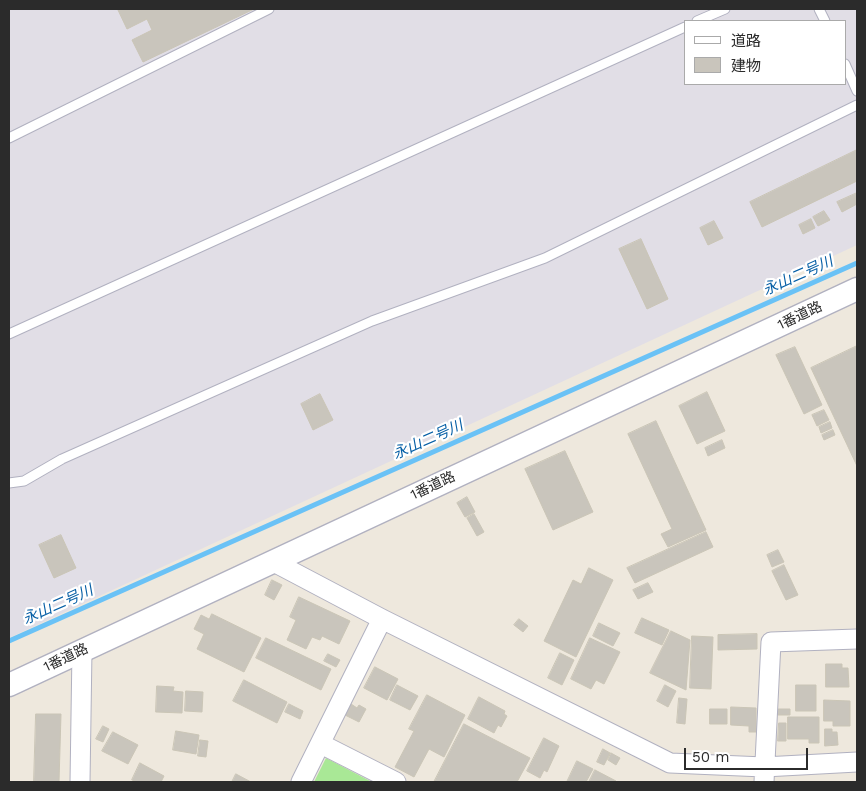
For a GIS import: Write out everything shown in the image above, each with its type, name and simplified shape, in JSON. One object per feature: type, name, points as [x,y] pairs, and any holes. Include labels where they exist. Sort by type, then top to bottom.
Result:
[{"type":"street","name":"1番道路","points":[[9,685],[857,289]]},
{"type":"street","points":[[272,561],[382,619],[670,763],[764,775],[857,762]]},
{"type":"street","points":[[301,782],[382,619]]},
{"type":"street","points":[[764,775],[771,642],[857,640]]},
{"type":"street","points":[[80,782],[82,650]]},
{"type":"street","points":[[321,744],[396,782]]},
{"type":"lane","points":[[9,138],[269,9]]},
{"type":"lane","points":[[699,20],[725,9]]},
{"type":"lane","points":[[9,334],[684,27]]},
{"type":"lane","points":[[846,66],[857,90]]},
{"type":"lane","points":[[9,482],[24,482],[62,458],[372,321],[545,258],[857,105]]},
{"type":"shaded area","points":[[9,9],[857,9],[857,245],[9,638]]},
{"type":"green space","points":[[326,758],[372,782],[314,782]]},
{"type":"building","points":[[254,9],[143,62],[132,40],[152,30],[147,19],[127,29],[118,10]]},
{"type":"building","points":[[857,150],[857,181],[762,227],[750,202]]},
{"type":"building","points":[[857,193],[857,204],[842,212],[837,202]]},
{"type":"building","points":[[824,211],[830,220],[818,226],[813,217]]},
{"type":"building","points":[[811,219],[815,228],[803,234],[799,225]]},
{"type":"building","points":[[714,221],[723,238],[708,245],[700,228]]},
{"type":"building","points":[[641,239],[668,299],[647,309],[619,249]]},
{"type":"building","points":[[857,346],[857,466],[811,368]]},
{"type":"building","points":[[795,347],[822,405],[804,414],[776,355]]},
{"type":"building","points":[[707,392],[725,431],[697,444],[679,406]]},
{"type":"building","points":[[320,394],[333,420],[313,430],[301,404]]},
{"type":"building","points":[[824,410],[829,420],[817,426],[812,415]]},
{"type":"building","points":[[656,421],[706,530],[668,547],[661,534],[672,529],[628,434]]},
{"type":"building","points":[[830,422],[832,428],[821,433],[819,427]]},
{"type":"building","points":[[833,430],[835,435],[824,440],[822,435]]},
{"type":"building","points":[[722,440],[725,448],[708,456],[705,448]]},
{"type":"building","points":[[565,451],[593,512],[553,530],[525,469]]},
{"type":"building","points":[[467,497],[475,512],[465,517],[457,503]]},
{"type":"building","points":[[474,514],[484,532],[477,536],[467,518]]},
{"type":"building","points":[[706,532],[713,547],[635,583],[627,568]]},
{"type":"building","points":[[61,535],[76,568],[54,578],[39,545]]},
{"type":"building","points":[[778,550],[784,562],[772,567],[767,555]]},
{"type":"building","points":[[784,565],[798,595],[786,600],[772,571]]},
{"type":"building","points":[[589,568],[613,580],[576,657],[544,641],[573,580],[581,584]]},
{"type":"building","points":[[272,580],[282,585],[274,600],[265,595]]},
{"type":"building","points":[[648,583],[653,592],[638,599],[633,590]]},
{"type":"building","points":[[299,597],[350,621],[339,644],[322,636],[320,640],[312,637],[306,649],[287,640],[296,620],[290,617]]},
{"type":"building","points":[[212,614],[261,638],[244,672],[197,649],[204,634],[194,629],[201,615],[209,619]]},
{"type":"building","points":[[642,618],[669,630],[662,645],[635,633]]},
{"type":"building","points":[[519,619],[528,626],[523,632],[514,625]]},
{"type":"building","points":[[599,623],[620,633],[613,646],[593,636]]},
{"type":"building","points":[[671,631],[690,640],[686,690],[650,673]]},
{"type":"building","points":[[757,634],[757,649],[718,650],[718,635]]},
{"type":"building","points":[[692,636],[713,637],[711,689],[690,688]]},
{"type":"building","points":[[266,638],[331,669],[321,690],[256,658]]},
{"type":"building","points":[[590,638],[620,652],[604,684],[596,680],[591,689],[571,679]]},
{"type":"building","points":[[560,653],[574,660],[562,685],[548,678]]},
{"type":"building","points":[[328,654],[340,660],[336,667],[324,661]]},
{"type":"building","points":[[826,664],[842,664],[842,668],[848,668],[849,687],[826,687]]},
{"type":"building","points":[[375,667],[398,679],[387,700],[364,688]]},
{"type":"building","points":[[244,680],[287,702],[277,723],[233,701]]},
{"type":"building","points":[[397,685],[418,696],[410,710],[390,700]]},
{"type":"building","points":[[665,685],[676,691],[668,707],[657,701]]},
{"type":"building","points":[[796,685],[816,685],[816,711],[796,711]]},
{"type":"building","points":[[157,686],[174,687],[173,691],[183,692],[182,713],[156,712]]},
{"type":"building","points":[[186,691],[203,692],[202,712],[185,711]]},
{"type":"building","points":[[427,695],[465,715],[444,757],[429,749],[414,777],[395,767],[414,731],[409,729]]},
{"type":"building","points":[[479,697],[505,711],[504,714],[507,716],[501,727],[498,725],[494,733],[468,719]]},
{"type":"building","points":[[679,698],[687,699],[685,724],[677,723]]},
{"type":"building","points":[[824,700],[850,701],[850,726],[833,726],[833,721],[824,721]]},
{"type":"building","points":[[289,704],[303,711],[300,719],[285,712]]},
{"type":"building","points":[[351,704],[357,708],[359,705],[366,709],[359,722],[345,715]]},
{"type":"building","points":[[731,707],[756,708],[756,732],[749,732],[749,726],[731,725]]},
{"type":"building","points":[[710,709],[727,709],[727,724],[710,724]]},
{"type":"building","points":[[778,709],[790,709],[790,715],[778,715]]},
{"type":"building","points":[[36,714],[61,714],[59,782],[34,782]]},
{"type":"building","points":[[788,717],[819,717],[819,743],[809,743],[809,739],[788,739]]},
{"type":"building","points":[[779,723],[786,723],[786,741],[778,741]]},
{"type":"building","points":[[464,724],[530,758],[517,782],[434,782]]},
{"type":"building","points":[[103,726],[109,729],[103,742],[96,739]]},
{"type":"building","points":[[825,729],[832,729],[832,732],[837,732],[838,745],[825,746]]},
{"type":"building","points":[[176,731],[199,735],[196,754],[173,750]]},
{"type":"building","points":[[113,732],[138,745],[128,764],[102,751]]},
{"type":"building","points":[[544,738],[559,746],[547,772],[544,770],[540,778],[527,771]]},
{"type":"building","points":[[200,740],[208,741],[206,757],[198,756]]},
{"type":"building","points":[[603,749],[610,753],[604,765],[597,762]]},
{"type":"building","points":[[611,753],[620,758],[616,765],[608,760]]},
{"type":"building","points":[[577,761],[593,769],[586,782],[567,782]]},
{"type":"building","points":[[140,763],[164,776],[161,782],[137,782],[132,780]]},
{"type":"building","points":[[595,770],[616,781],[589,782]]},
{"type":"building","points":[[236,774],[251,782],[232,782]]},
{"type":"waterway","name":"永山二号川","points":[[9,641],[857,263]]}]
